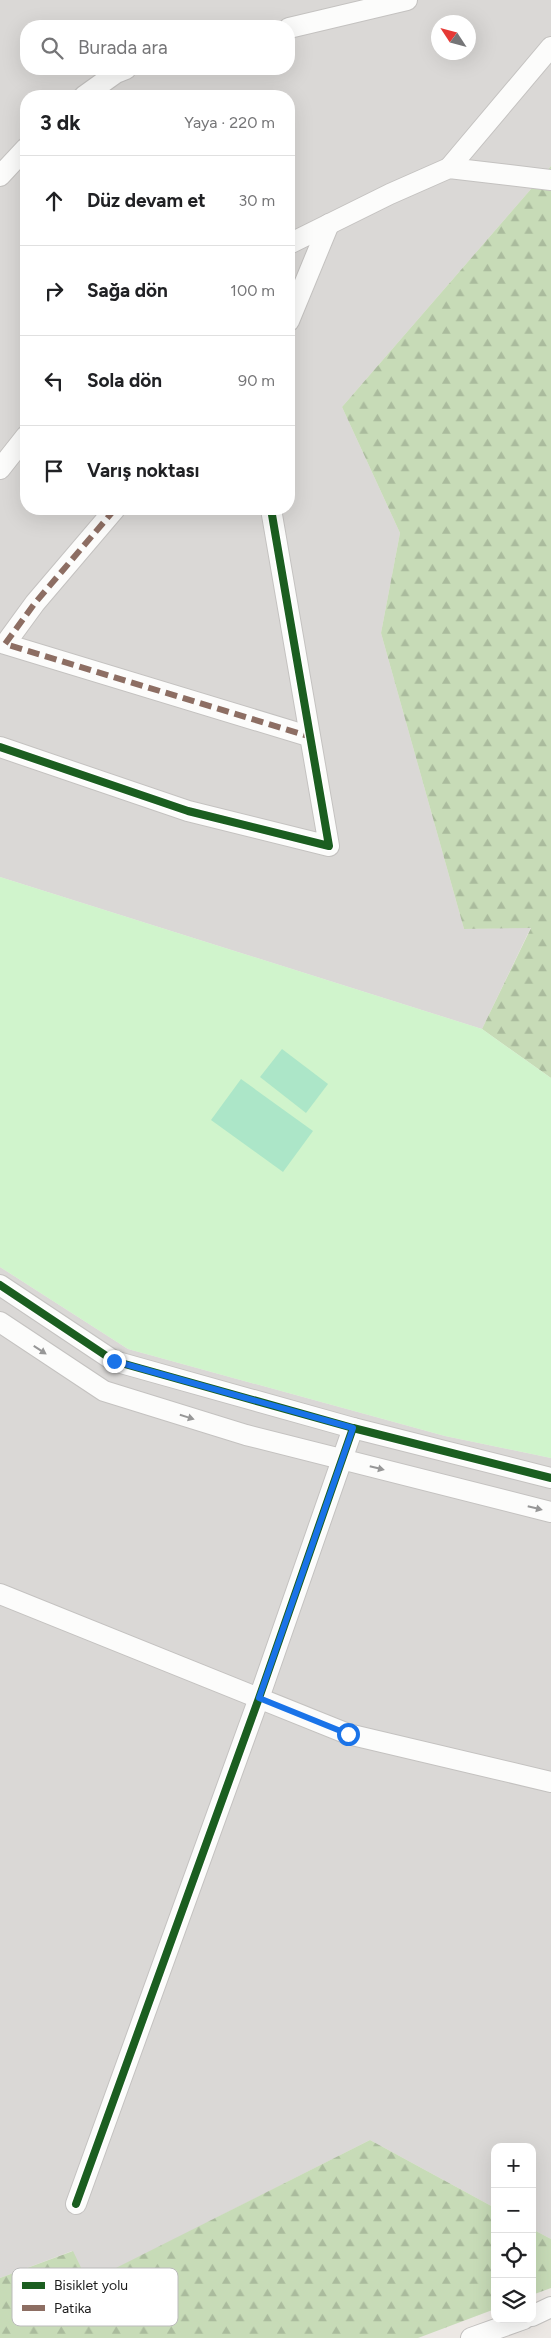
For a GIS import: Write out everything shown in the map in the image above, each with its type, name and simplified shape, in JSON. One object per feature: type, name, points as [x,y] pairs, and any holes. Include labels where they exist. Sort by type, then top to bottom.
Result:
[{"type":"street","points":[[295,27],[407,0]]},
{"type":"street","points":[[295,241],[390,194],[449,168],[551,47]]},
{"type":"street","points":[[92,90],[113,75]]},
{"type":"street","points":[[0,176],[20,154]]},
{"type":"street","points":[[449,168],[551,180]]},
{"type":"street","points":[[295,307],[330,224]]},
{"type":"street","points":[[0,469],[20,444]]},
{"type":"street","points":[[110,515],[35,603],[5,644],[308,736]]},
{"type":"street","points":[[0,747],[188,810],[329,846],[308,736],[272,515]]},
{"type":"street","points":[[0,1285],[114,1361],[353,1428],[551,1478]]},
{"type":"street","points":[[0,1322],[104,1391],[246,1435],[551,1512]]},
{"type":"street","points":[[76,2204],[259,1698],[353,1428]]},
{"type":"street","points":[[0,1594],[348,1734],[551,1782]]},
{"type":"street","points":[[536,2314],[551,2307]]},
{"type":"street","points":[[471,2338],[513,2323]]},
{"type":"shaded area","points":[[0,0],[551,0],[551,166],[342,407],[400,533],[381,633],[464,929],[531,927],[482,1029],[0,877]]},
{"type":"shaded area","points":[[0,1267],[128,1349],[445,1436],[551,1458],[551,2239],[536,2231],[536,2143],[491,2143],[491,2206],[370,2140],[118,2268],[80,2268],[72,2251],[27,2268],[12,2268],[12,2274],[0,2278]]},
{"type":"green space","points":[[551,166],[551,1078],[482,1029],[531,928],[464,929],[381,633],[400,533],[342,407]]},
{"type":"green space","points":[[0,877],[482,1029],[551,1078],[551,1458],[445,1436],[128,1349],[0,1267]]},
{"type":"green space","points":[[282,1049],[328,1084],[306,1113],[260,1077]]},
{"type":"green space","points":[[241,1079],[313,1131],[283,1172],[211,1120]]},
{"type":"green space","points":[[370,2140],[491,2206],[491,2311],[418,2338],[0,2338],[0,2278],[12,2274],[12,2326],[178,2326],[178,2268],[116,2268]]},
{"type":"green space","points":[[536,2231],[551,2239],[551,2288],[536,2294]]},
{"type":"green space","points":[[73,2251],[81,2268],[27,2268]]},
{"type":"marked path","points":[[110,515],[35,603],[5,644],[308,736]]},
{"type":"cycle path","points":[[0,747],[188,811],[329,846],[272,515]]},
{"type":"cycle path","points":[[0,1285],[114,1361],[353,1428],[551,1478]]},
{"type":"cycle path","points":[[76,2204],[259,1698],[353,1428]]},
{"type":"route","points":[[114,1361],[353,1428],[259,1698],[348,1734]]}]
